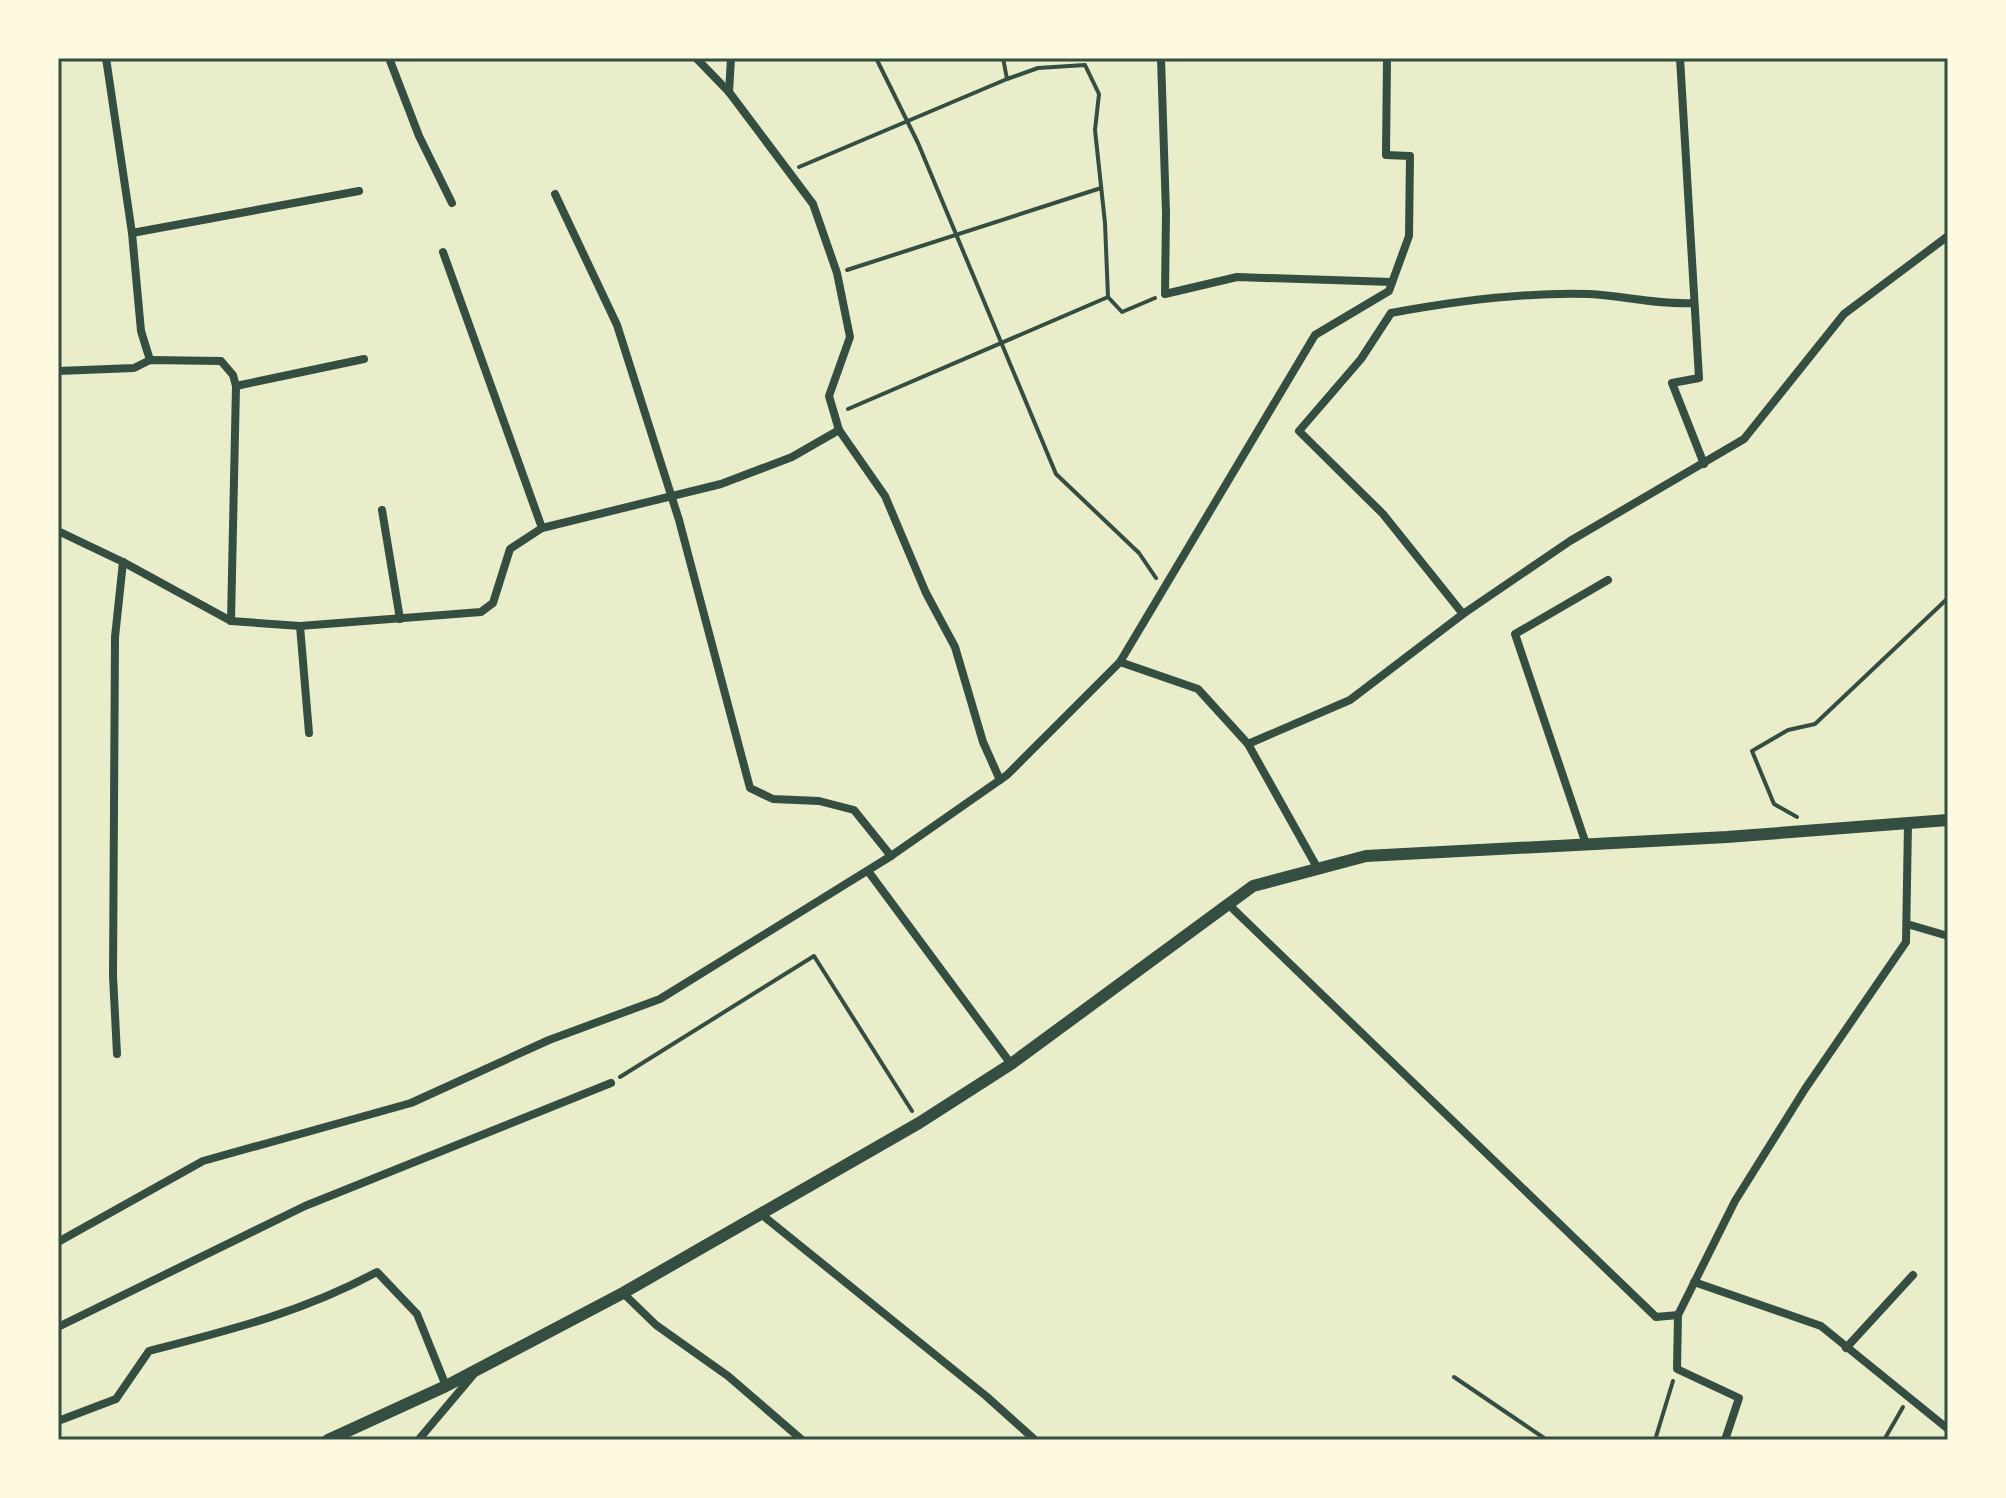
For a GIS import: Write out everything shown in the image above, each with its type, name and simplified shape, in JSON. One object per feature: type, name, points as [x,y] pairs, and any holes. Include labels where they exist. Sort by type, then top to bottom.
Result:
[{"type":"street","points":[[106,58],[132,233],[141,331],[150,360]]},
{"type":"street","points":[[389,58],[419,136],[452,203]]},
{"type":"street","points":[[696,58],[729,92],[813,204],[837,273],[850,337],[829,396],[834,415],[839,430],[885,496],[926,593],[955,647],[983,742],[1000,780]]},
{"type":"street","points":[[729,92],[731,58]]},
{"type":"street","points":[[1161,58],[1165,294],[1237,277],[1392,282]]},
{"type":"street","points":[[58,1242],[203,1161],[411,1103],[549,1040],[660,999],[868,871],[1000,780],[1120,662],[1315,335],[1389,291],[1409,236],[1410,156],[1386,155],[1387,58]]},
{"type":"street","points":[[1680,58],[1699,378],[1672,383],[1704,464]]},
{"type":"street","points":[[132,233],[359,191]]},
{"type":"street","points":[[555,194],[617,325],[670,495],[750,788],[773,799],[819,801],[854,810],[891,856]]},
{"type":"street","points":[[1248,744],[1350,700],[1463,614],[1570,541],[1744,439],[1844,314],[1948,236]]},
{"type":"street","points":[[443,252],[542,528]]},
{"type":"street","points":[[1463,614],[1383,514],[1299,431],[1361,359],[1391,313],[1513,296],[1591,294],[1658,305],[1694,303]]},
{"type":"street","points":[[236,386],[364,359]]},
{"type":"street","points":[[58,371],[134,368],[150,360],[221,361],[233,375],[236,386],[231,621]]},
{"type":"street","points":[[58,531],[123,562],[231,621],[300,626],[481,612],[493,603],[510,549],[542,528],[721,484],[792,457],[839,430]]},
{"type":"street","points":[[382,510],[400,619]]},
{"type":"street","points":[[117,1054],[113,976],[115,653],[123,562]]},
{"type":"street","points":[[1586,844],[1515,634],[1608,580]]},
{"type":"street","points":[[300,626],[309,733]]},
{"type":"street","points":[[1120,662],[1198,689],[1248,744],[1318,869]]},
{"type":"street","points":[[328,1440],[446,1386],[623,1293],[919,1123],[1011,1064],[1253,886],[1366,856],[1948,820]]},
{"type":"street","points":[[1725,1440],[1739,1398],[1677,1369],[1678,1315],[1735,1201],[1805,1089],[1906,942],[1908,823]]},
{"type":"street","points":[[868,871],[1011,1064]]},
{"type":"street","points":[[1228,904],[1656,1317],[1678,1315]]},
{"type":"street","points":[[1907,924],[1948,936]]},
{"type":"street","points":[[58,1327],[305,1206],[611,1083]]},
{"type":"street","points":[[761,1214],[986,1396],[1035,1440]]},
{"type":"street","points":[[58,1421],[116,1399],[149,1351],[234,1329],[328,1299],[377,1272],[417,1314],[446,1386]]},
{"type":"street","points":[[1846,1348],[1913,1275]]},
{"type":"street","points":[[1694,1282],[1821,1326],[1948,1429]]},
{"type":"street","points":[[623,1293],[656,1325],[728,1376],[801,1439]]},
{"type":"street","points":[[424,1440],[420,1438],[480,1366]]},
{"type":"path","points":[[876,58],[908,123],[1056,474],[1139,553],[1163,588]]},
{"type":"path","points":[[1003,58],[1007,79]]},
{"type":"path","points":[[790,173],[808,161],[908,123],[1007,79],[1038,68],[1085,65],[1099,94],[1095,130],[1108,297],[1122,312],[1165,294]]},
{"type":"path","points":[[837,273],[1101,188]]},
{"type":"path","points":[[834,415],[1108,297]]},
{"type":"path","points":[[1820,830],[1774,804],[1752,751],[1788,730],[1815,724],[1948,598]]},
{"type":"path","points":[[611,1083],[814,956],[919,1123]]},
{"type":"path","points":[[1655,1440],[1677,1369]]},
{"type":"path","points":[[1454,1377],[1547,1440]]},
{"type":"path","points":[[1884,1440],[1908,1398]]}]
